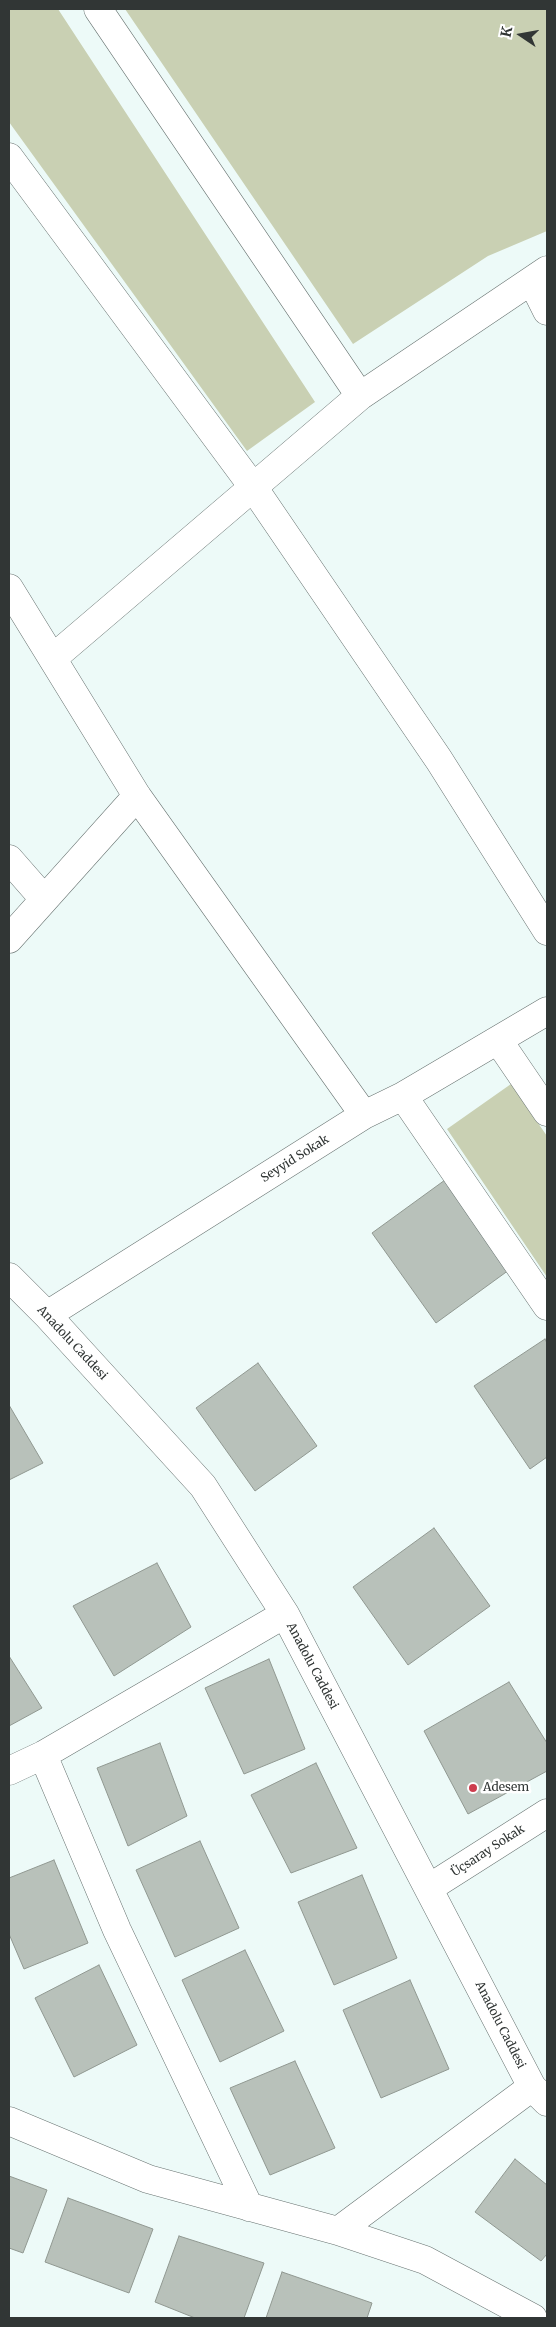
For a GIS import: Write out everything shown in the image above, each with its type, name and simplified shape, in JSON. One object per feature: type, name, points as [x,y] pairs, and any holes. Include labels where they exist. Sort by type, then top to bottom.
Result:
[{"type":"street","points":[[98,9],[360,396]]},
{"type":"street","points":[[9,157],[253,488],[439,760],[547,931]]},
{"type":"street","points":[[53,658],[360,396],[539,276],[547,311]]},
{"type":"street","points":[[9,588],[137,796],[364,1115]]},
{"type":"street","points":[[9,939],[137,796]]},
{"type":"street","points":[[9,859],[44,899]]},
{"type":"street","name":"Seyyid Sokak","points":[[47,1315],[364,1115],[403,1096],[547,1011]]},
{"type":"street","points":[[498,1040],[547,1112]]},
{"type":"street","points":[[403,1096],[547,1306]]},
{"type":"street","name":"Anadolu Caddesi","points":[[9,1277],[47,1315],[203,1486],[285,1614],[540,2095]]},
{"type":"street","points":[[9,1771],[43,1755],[285,1614]]},
{"type":"street","points":[[43,1755],[118,1930],[249,2207]]},
{"type":"street","name":"Üçsaray Sokak","points":[[429,1888],[547,1813]]},
{"type":"street","points":[[338,2231],[540,2095]]},
{"type":"street","points":[[9,2121],[148,2179],[338,2231],[425,2260],[533,2318]]},
{"type":"green space","points":[[9,9],[58,9],[315,402],[247,451],[9,122]]},
{"type":"green space","points":[[125,9],[547,9],[547,231],[488,256],[353,344]]},
{"type":"green space","points":[[511,1084],[547,1136],[547,1277],[447,1129]]},
{"type":"building","points":[[445,1180],[509,1270],[436,1323],[372,1233]]},
{"type":"building","points":[[545,1339],[547,1343],[547,1457],[530,1469],[474,1386]]},
{"type":"building","points":[[258,1363],[317,1446],[255,1491],[196,1408]]},
{"type":"building","points":[[9,1405],[43,1463],[9,1480]]},
{"type":"building","points":[[434,1528],[490,1606],[408,1665],[353,1587]]},
{"type":"building","points":[[157,1563],[191,1627],[114,1676],[73,1606]]},
{"type":"building","points":[[9,1656],[42,1708],[9,1726]]},
{"type":"building","points":[[269,1659],[305,1749],[244,1774],[205,1688]]},
{"type":"building","points":[[509,1682],[547,1743],[547,1771],[468,1814],[424,1731]]},
{"type":"building","points":[[160,1743],[187,1816],[128,1846],[97,1768]]},
{"type":"building","points":[[316,1763],[357,1848],[291,1873],[251,1795]]},
{"type":"building","points":[[200,1841],[239,1928],[175,1957],[136,1870]]},
{"type":"building","points":[[54,1860],[88,1943],[24,1969],[9,1934],[9,1878]]},
{"type":"building","points":[[362,1875],[397,1958],[334,1985],[298,1902]]},
{"type":"building","points":[[245,1950],[284,2031],[220,2062],[182,1980]]},
{"type":"building","points":[[99,1965],[137,2045],[74,2077],[35,1998]]},
{"type":"building","points":[[410,1980],[449,2069],[381,2098],[343,2010]]},
{"type":"building","points":[[295,2061],[335,2148],[270,2175],[230,2088]]},
{"type":"building","points":[[515,2159],[547,2185],[547,2254],[541,2261],[475,2212]]},
{"type":"building","points":[[9,2176],[47,2190],[23,2253],[9,2248]]},
{"type":"building","points":[[68,2198],[153,2229],[129,2293],[45,2262]]},
{"type":"building","points":[[179,2236],[264,2263],[244,2318],[195,2318],[155,2302]]},
{"type":"building","points":[[282,2272],[372,2303],[367,2318],[266,2318]]},
{"type":"place","name":"Adesem","points":[[473,1788]]}]
